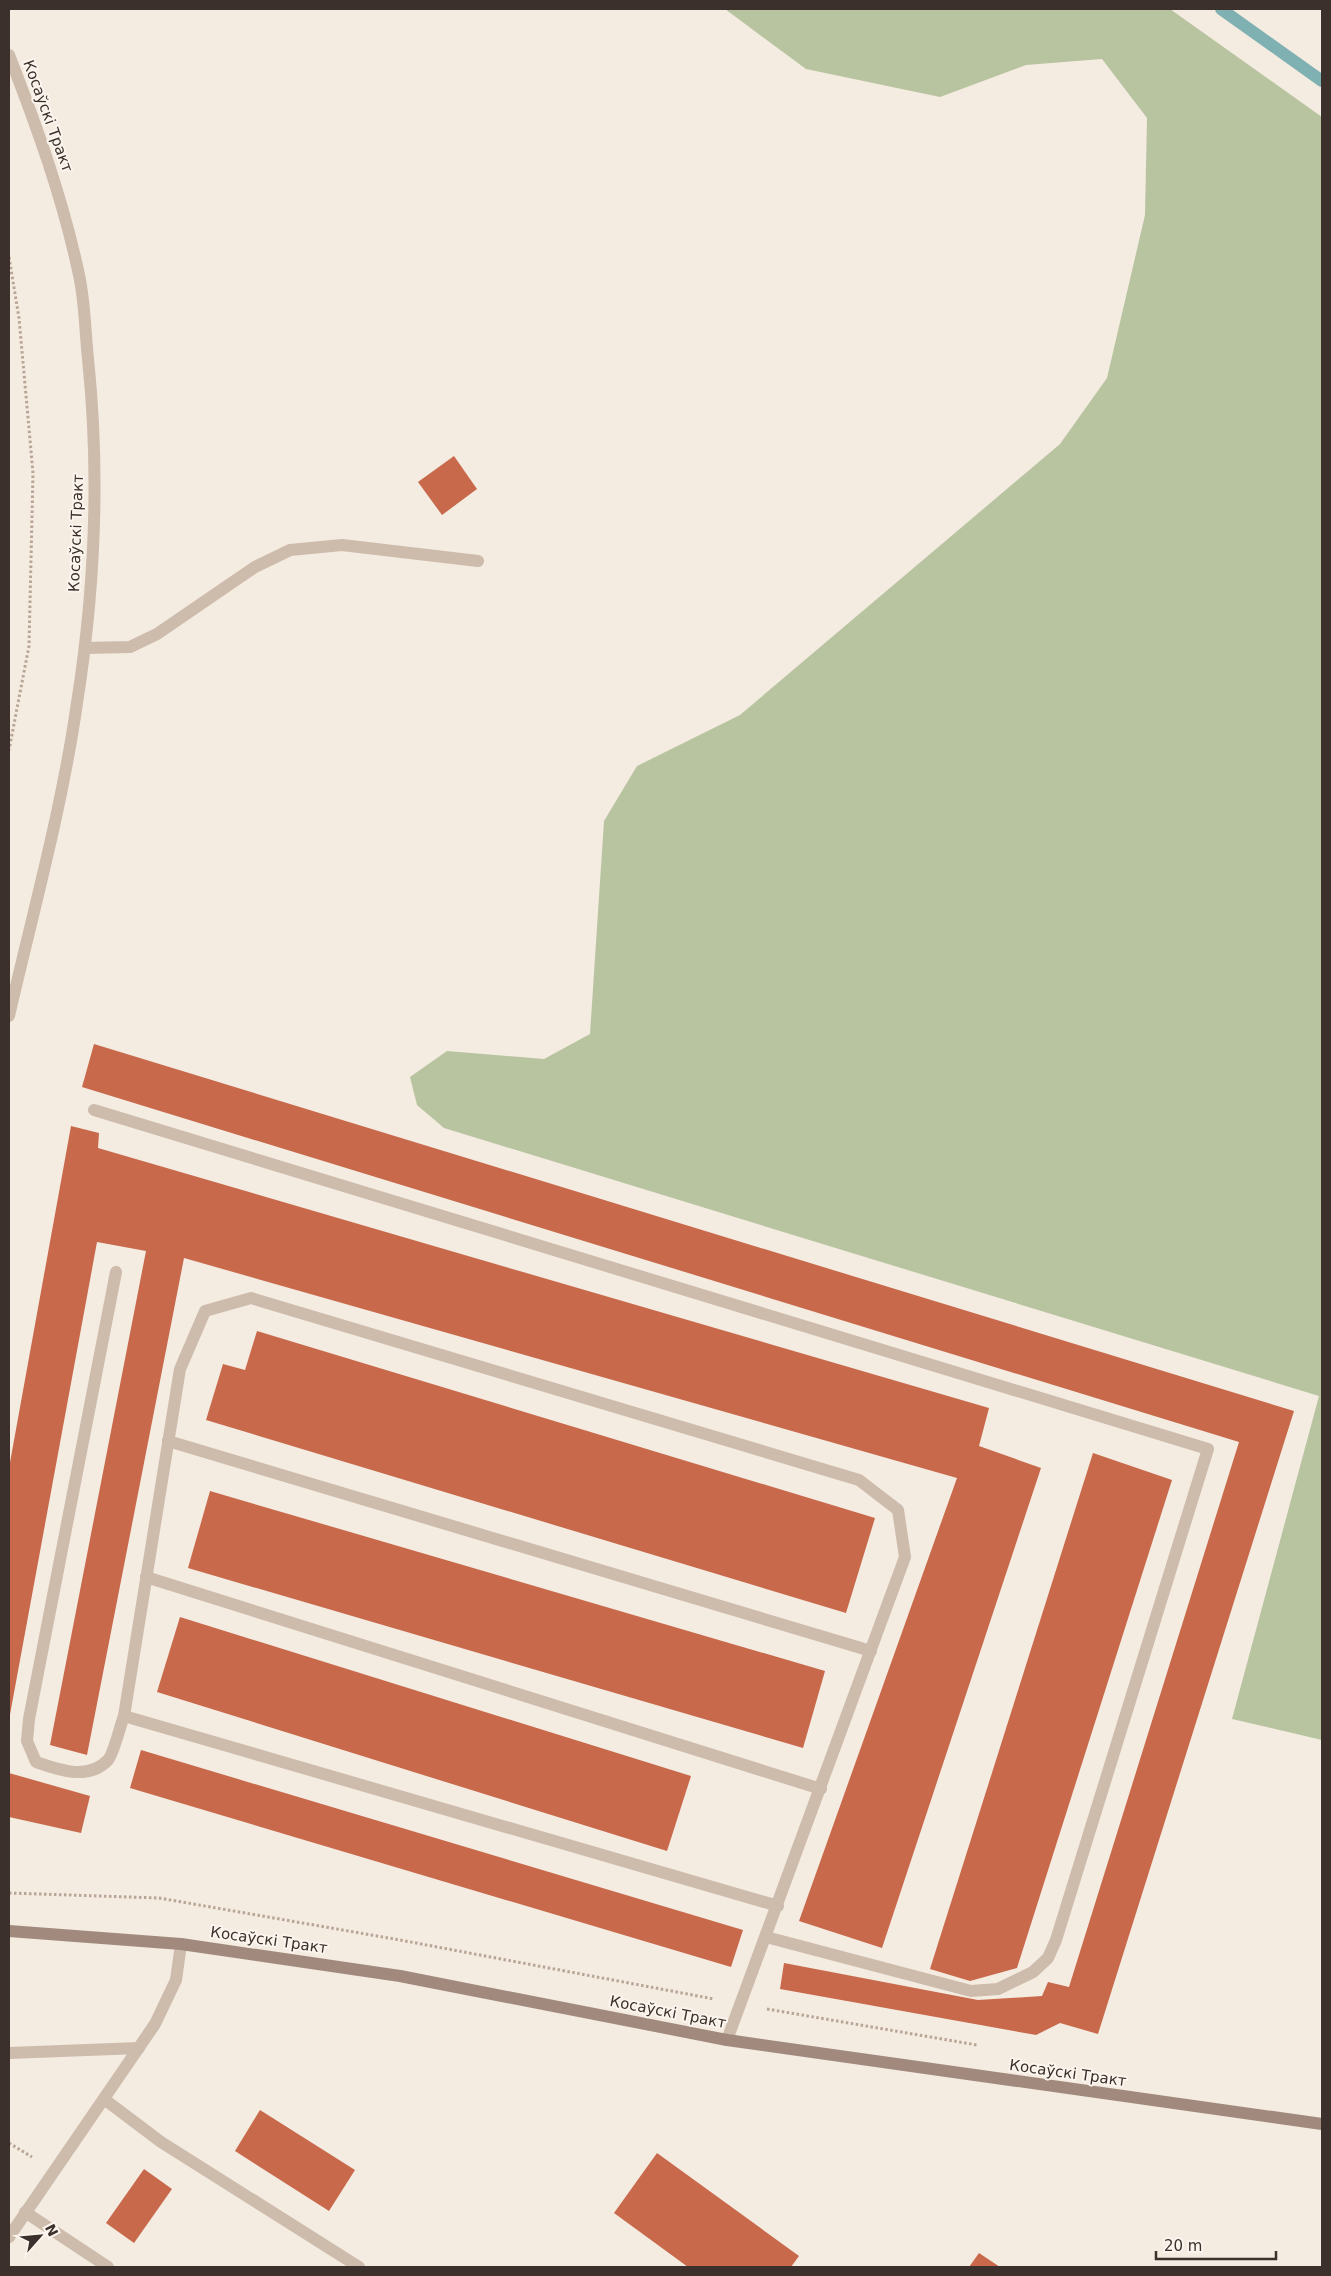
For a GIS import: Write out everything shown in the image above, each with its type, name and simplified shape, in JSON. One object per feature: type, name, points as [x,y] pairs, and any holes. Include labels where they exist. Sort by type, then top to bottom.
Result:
[{"type":"main road","name":"Косаўскі Тракт","points":[[9,1930],[181,1944],[400,1976],[727,2040],[1322,2124]]},
{"type":"street","name":"Косаўскі Тракт","points":[[9,55],[46,150],[80,277],[92,400],[95,511],[85,648],[77,704],[63,782],[9,1016]]},
{"type":"street","points":[[85,648],[130,647],[157,634],[254,567],[290,550],[342,545],[478,561]]},
{"type":"street","points":[[94,1110],[1208,1449],[1056,1940],[1048,1958],[1032,1972],[998,1989],[971,1991],[766,1937]]},
{"type":"street","points":[[116,1272],[29,1718],[27,1741],[36,1762],[62,1771],[89,1772],[109,1759],[124,1716],[180,1369],[205,1311],[251,1298],[860,1480],[898,1510],[905,1557],[778,1906],[727,2040]]},
{"type":"street","points":[[168,1441],[871,1651]]},
{"type":"street","points":[[146,1577],[821,1789]]},
{"type":"street","points":[[124,1716],[778,1906]]},
{"type":"street","points":[[9,2237],[155,2024],[176,1980],[181,1944]]},
{"type":"street","points":[[9,2053],[139,2048]]},
{"type":"street","points":[[104,2099],[161,2142],[359,2267]]},
{"type":"street","points":[[25,2212],[108,2267]]},
{"type":"path","points":[[9,257],[19,318],[33,473],[28,646],[9,750]]},
{"type":"path","points":[[9,1893],[159,1898],[410,1942],[741,2004],[984,2046]]},
{"type":"green space","points":[[725,9],[1170,9],[1322,117],[1322,1740],[1232,1719],[1319,1396],[444,1128],[417,1105],[410,1077],[447,1051],[544,1059],[590,1034],[604,821],[637,766],[740,715],[1060,444],[1107,378],[1145,215],[1147,118],[1102,59],[1026,65],[940,97],[806,69]]},
{"type":"building","points":[[454,456],[477,489],[442,515],[418,482]]},
{"type":"building","points":[[94,1044],[1294,1411],[1098,2034],[1060,2023],[1036,2035],[780,1989],[784,1963],[978,2000],[1042,1996],[1048,1982],[1069,1987],[1239,1442],[82,1087]]},
{"type":"building","points":[[71,1126],[99,1133],[98,1148],[989,1408],[979,1446],[1041,1468],[882,1948],[799,1921],[957,1478],[184,1258],[87,1755],[50,1745],[146,1251],[97,1242],[9,1720],[9,1468]]},
{"type":"building","points":[[257,1331],[875,1518],[846,1613],[206,1420],[223,1364],[245,1370]]},
{"type":"building","points":[[1093,1453],[1172,1480],[1017,1968],[970,1981],[930,1969]]},
{"type":"building","points":[[210,1491],[825,1671],[803,1748],[188,1568]]},
{"type":"building","points":[[180,1617],[691,1776],[667,1851],[157,1692]]},
{"type":"building","points":[[141,1750],[743,1930],[731,1967],[130,1788]]},
{"type":"building","points":[[9,1773],[90,1796],[81,1833],[9,1817]]},
{"type":"building","points":[[260,2110],[355,2170],[329,2211],[235,2151]]},
{"type":"building","points":[[657,2153],[799,2256],[791,2267],[688,2267],[614,2213]]},
{"type":"building","points":[[144,2169],[172,2189],[134,2243],[106,2223]]},
{"type":"building","points":[[979,2253],[1000,2267],[969,2267]]},
{"type":"waterway","points":[[1221,9],[1322,81]]}]
